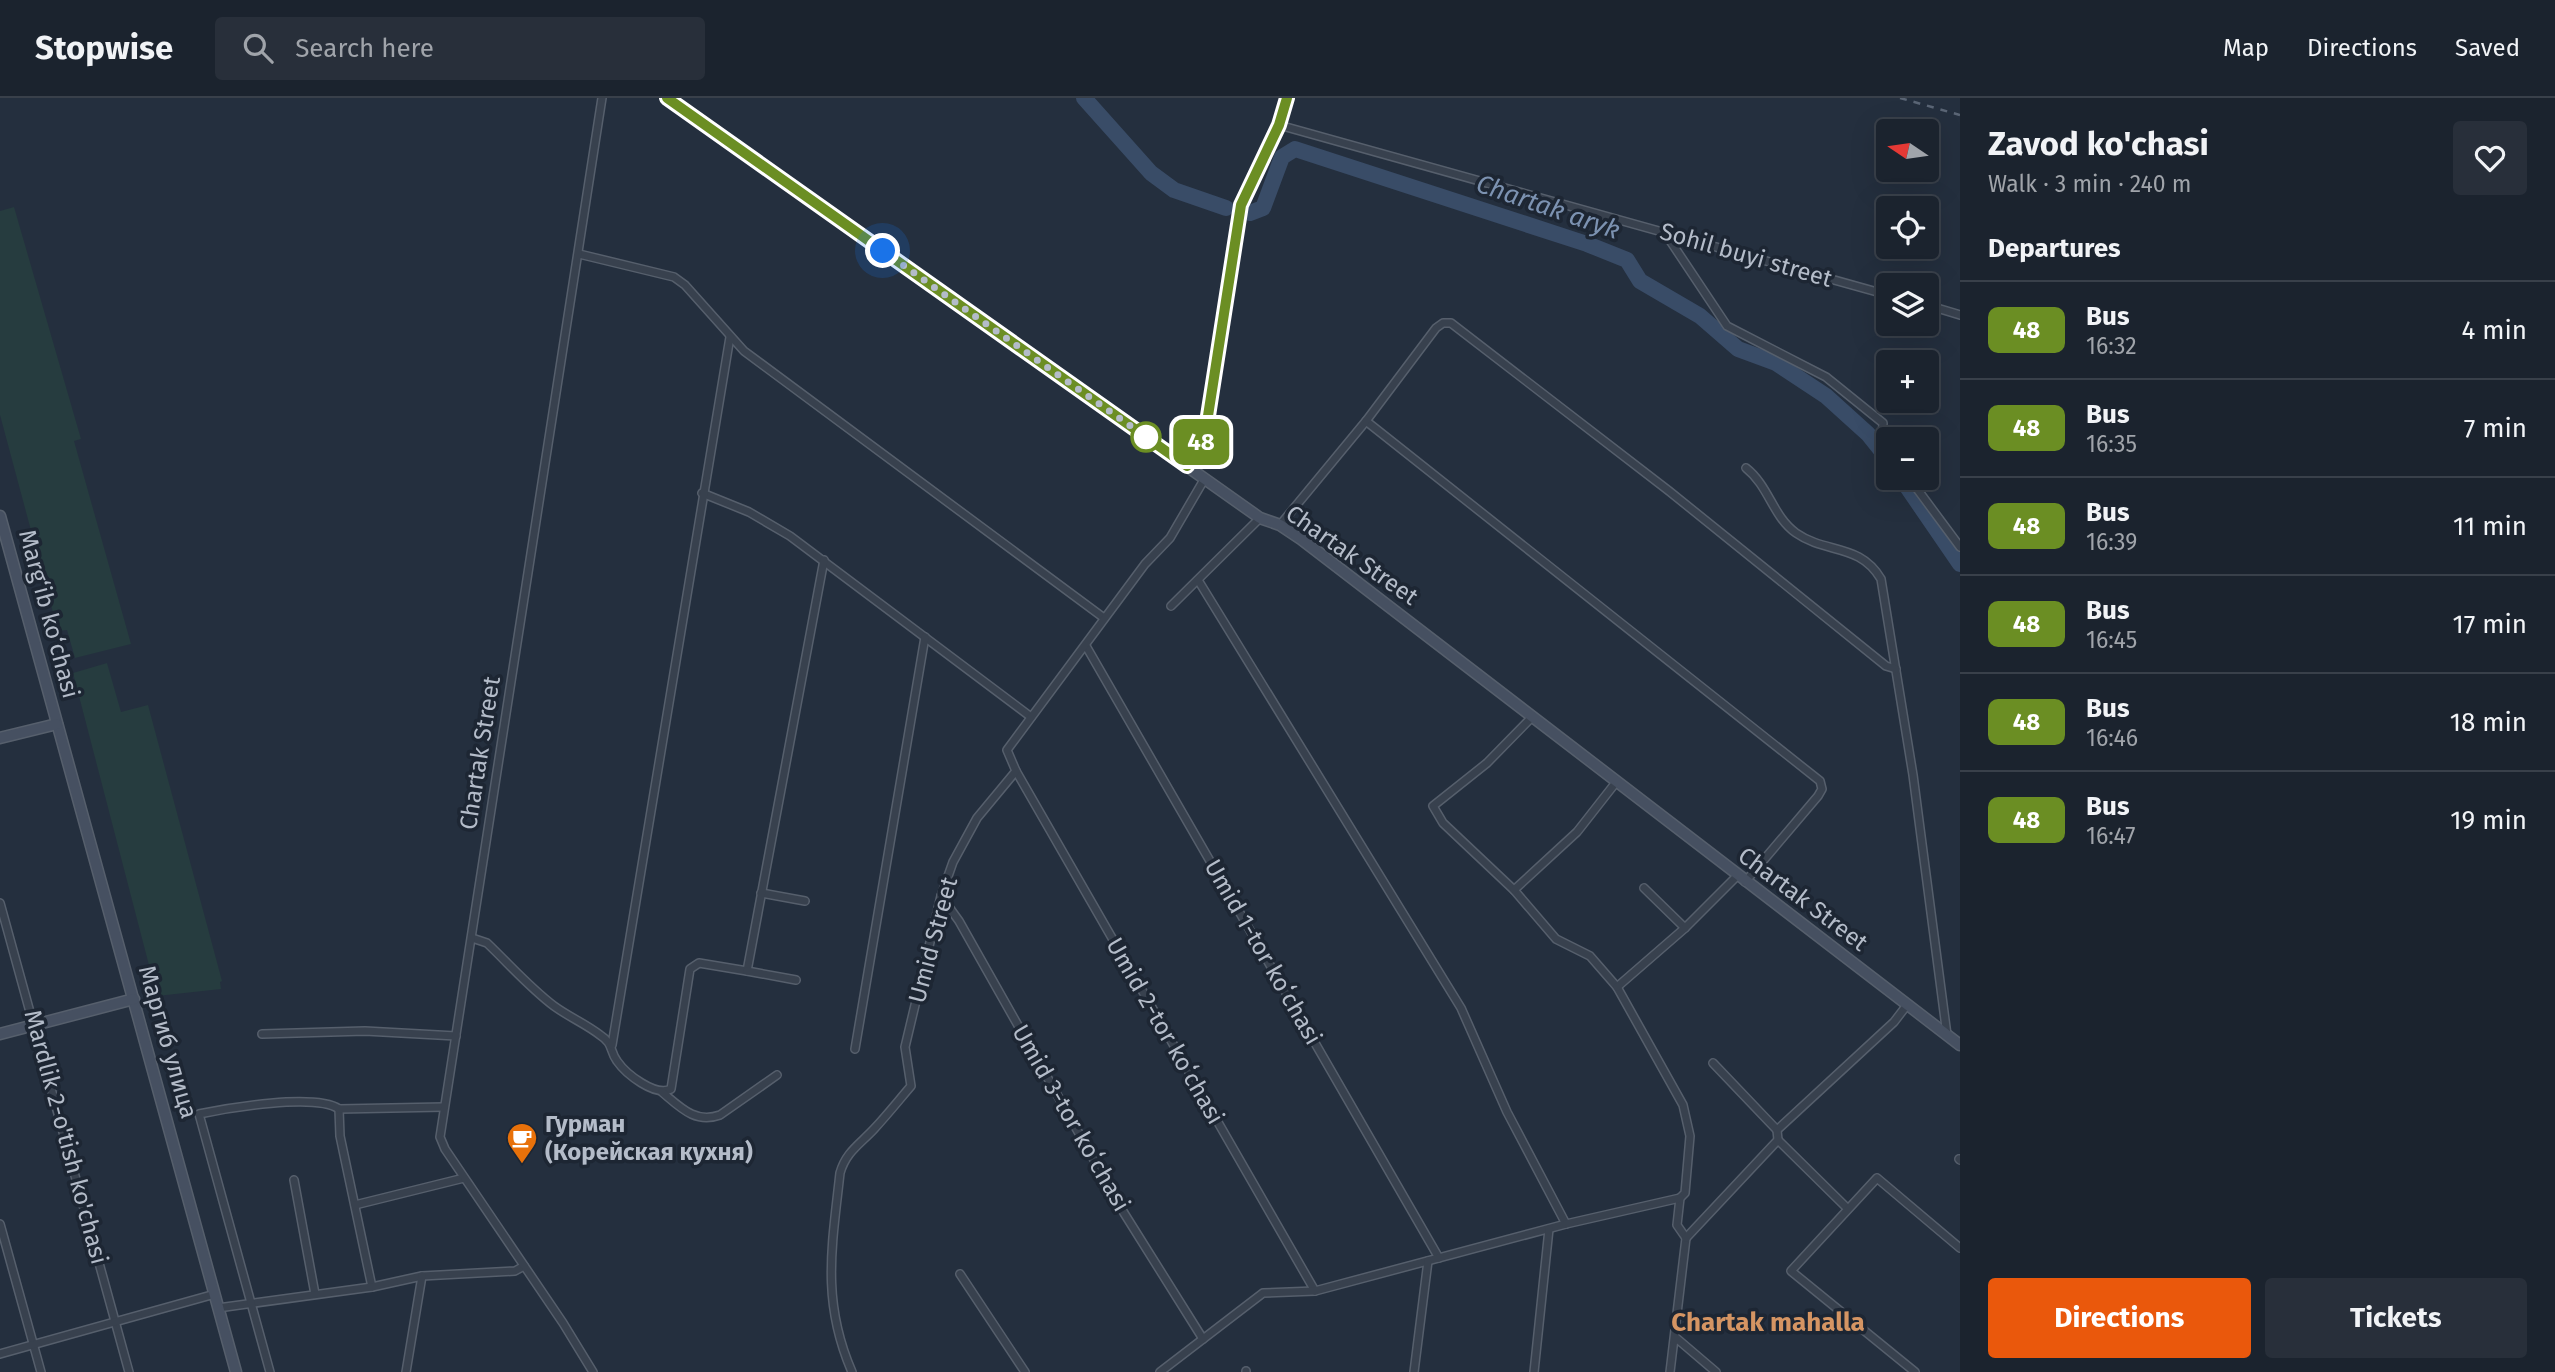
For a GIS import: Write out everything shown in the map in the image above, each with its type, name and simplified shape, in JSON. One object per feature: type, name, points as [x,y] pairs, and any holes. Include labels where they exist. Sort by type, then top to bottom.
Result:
[{"type":"street","name":"Chartak Street","points":[[593,1372],[442,1143],[444,1107],[602,98]]},
{"type":"street","name":"Chartak Street","points":[[667,98],[1260,518],[1280,525],[1960,1045]]},
{"type":"street","points":[[1187,466],[1205,435],[1241,205],[1279,125],[1287,98]]},
{"type":"street","name":"Sohil buyi street","points":[[1279,125],[1876,292]]},
{"type":"street","points":[[1665,232],[1727,326],[1791,357],[1851,397],[1883,423],[1883,427]]},
{"type":"street","points":[[579,254],[674,276],[744,351],[1104,618]]},
{"type":"street","points":[[1939,309],[1960,315]]},
{"type":"street","points":[[1280,525],[1366,421],[1436,328],[1443,323],[1451,323],[1669,491],[1886,666],[1896,669]]},
{"type":"street","points":[[730,337],[612,1045],[619,1063],[648,1086],[662,1091],[690,1115],[710,1119],[720,1115],[777,1075]]},
{"type":"street","points":[[1366,421],[1587,592],[1820,781],[1822,789],[1818,796],[1741,879],[1617,987]]},
{"type":"street","points":[[1746,468],[1763,484],[1783,522],[1798,534],[1860,555],[1874,567],[1881,579],[1913,775],[1947,1035]]},
{"type":"street","points":[[1016,771],[1006,752],[1145,564],[1170,538],[1205,478]]},
{"type":"street","points":[[1918,490],[1960,547]]},
{"type":"street","points":[[702,493],[749,512],[824,559],[1031,718]]},
{"type":"street","name":"Marg‘ib ko‘chasi","points":[[0,516],[57,724]]},
{"type":"street","points":[[1171,606],[1260,518]]},
{"type":"street","points":[[747,971],[824,559]]},
{"type":"street","points":[[1198,580],[1461,1008],[1507,1112],[1566,1224]]},
{"type":"street","points":[[855,1049],[925,636]]},
{"type":"street","name":"Umid 1-tor koʻchasi","points":[[1086,646],[1439,1258]]},
{"type":"street","points":[[1160,1372],[1263,1293],[1315,1291],[1566,1224],[1679,1198],[1685,1193],[1690,1149],[1683,1105],[1617,987],[1590,956],[1556,939],[1514,890],[1443,823],[1433,806],[1487,763],[1533,716]]},
{"type":"street","points":[[0,738],[57,724]]},
{"type":"street","name":"Маргиб улица","points":[[57,724],[236,1372]]},
{"type":"street","name":"Umid Street","points":[[852,1372],[839,1338],[829,1265],[840,1173],[844,1160],[852,1149],[872,1131],[911,1086],[905,1047],[941,896],[953,862],[977,818],[1016,771]]},
{"type":"street","name":"Umid 2-tor koʻchasi","points":[[1016,771],[1315,1291]]},
{"type":"street","points":[[1514,890],[1577,832],[1617,781]]},
{"type":"street","points":[[1644,888],[1685,928]]},
{"type":"street","points":[[761,893],[805,901]]},
{"type":"street","name":"Umid 3-tor koʻchasi","points":[[941,896],[959,921],[1124,1213],[1203,1339]]},
{"type":"street","name":"Mardlik 2-o'tish ko'chasi","points":[[0,903],[36,1024],[130,1372]]},
{"type":"street","points":[[472,938],[487,943],[553,1006],[612,1045]]},
{"type":"street","points":[[662,1091],[673,1085],[690,969],[699,963],[796,980]]},
{"type":"street","points":[[0,1034],[134,999]]},
{"type":"street","points":[[1777,1130],[1894,1022],[1907,1005]]},
{"type":"street","points":[[262,1034],[365,1031],[456,1036]]},
{"type":"street","points":[[1713,1063],[1777,1130],[1778,1140],[1847,1208]]},
{"type":"street","points":[[270,1372],[199,1114],[256,1102],[332,1104],[339,1109],[444,1107]]},
{"type":"street","points":[[339,1109],[340,1136],[372,1287]]},
{"type":"street","points":[[1670,1372],[1686,1238],[1778,1140]]},
{"type":"street","points":[[355,1205],[464,1178]]},
{"type":"street","points":[[1915,1372],[1791,1271],[1877,1178],[1960,1248]]},
{"type":"street","points":[[294,1180],[315,1294]]},
{"type":"street","points":[[1679,1198],[1677,1225],[1686,1238]]},
{"type":"street","points":[[0,1224],[41,1372]]},
{"type":"street","points":[[1534,1372],[1549,1229]]},
{"type":"street","points":[[1414,1372],[1428,1261]]},
{"type":"street","points":[[218,1308],[372,1287],[422,1276],[515,1271],[524,1266]]},
{"type":"street","points":[[960,1274],[1025,1372]]},
{"type":"street","points":[[406,1372],[422,1276]]},
{"type":"street","points":[[0,1354],[215,1294]]},
{"type":"street","points":[[1675,1337],[1716,1372]]},
{"type":"green space","points":[[14,207],[81,439],[74,441],[131,644],[75,658],[67,630],[58,631],[0,415],[0,211]]},
{"type":"green space","points":[[107,663],[121,712],[148,705],[222,981],[221,989],[157,996],[73,673]]},
{"type":"waterway","name":"Chartak aryk","points":[[1084,98],[1151,173],[1174,190],[1226,208]]},
{"type":"waterway","name":"Chartak aryk","points":[[1250,213],[1263,208],[1282,157],[1295,149],[1587,244],[1627,260],[1640,281],[1700,316],[1738,349],[1776,363],[1826,396],[1876,444]]},
{"type":"waterway","name":"Chartak aryk","points":[[1909,490],[1960,564]]},
{"type":"railway","points":[[1900,98],[1960,115]]},
{"type":"bus line","name":"48","points":[[667,98],[1187,466],[1205,435],[1229,288],[1235,229],[1241,205],[1253,174],[1279,125],[1287,98]]},
{"type":"place","name":"Гурман (Корейская кухня)","points":[[522,1165]]},
{"type":"district","name":"Chartak mahalla","points":[[1768,1322]]},
{"type":"route","points":[[883,251],[1146,437]]}]
